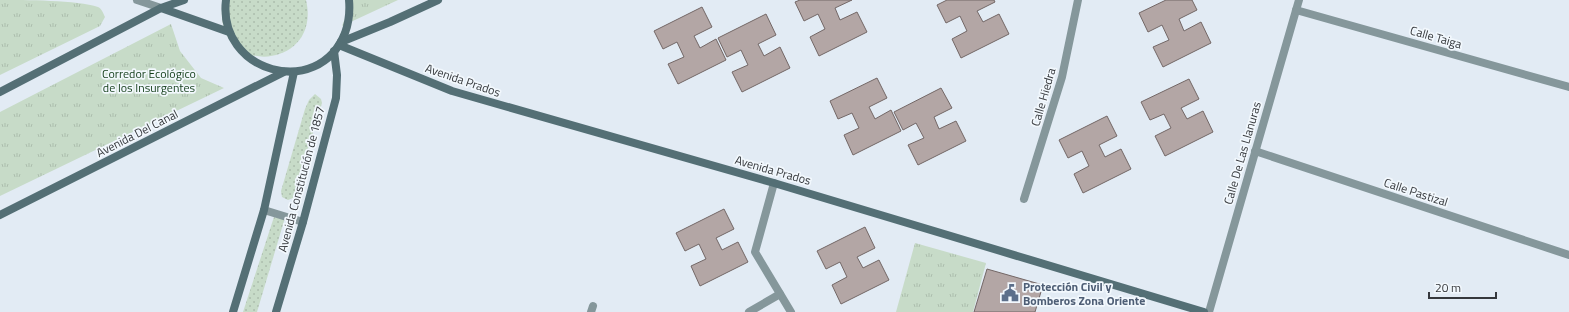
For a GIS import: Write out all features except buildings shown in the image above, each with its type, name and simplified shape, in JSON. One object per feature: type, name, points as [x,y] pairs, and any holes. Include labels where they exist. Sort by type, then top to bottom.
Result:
[{"type":"main road","points":[[0,92],[161,8],[184,0]]},
{"type":"main road","name":"Avenida Del Canal","points":[[226,0],[226,19],[229,32],[235,43],[248,58],[265,68],[284,72],[294,72],[309,68],[322,62],[338,46],[349,23],[349,0]]},
{"type":"main road","name":"Avenida Del Canal","points":[[338,46],[438,0]]},
{"type":"main road","points":[[161,8],[229,32]]},
{"type":"main road","name":"Avenida Prados","points":[[338,46],[452,91],[774,183],[1204,312]]},
{"type":"main road","name":"Avenida Constitución de 1857","points":[[276,312],[303,222],[336,98],[338,46]]},
{"type":"main road","name":"Avenida Del Canal","points":[[0,215],[284,72]]},
{"type":"main road","points":[[233,312],[264,210],[294,72]]},
{"type":"street","points":[[137,0],[161,8]]},
{"type":"street","name":"Calle Hiedra","points":[[1024,199],[1062,77],[1078,0]]},
{"type":"street","name":"Calle De Las Llanuras","points":[[1209,312],[1299,0]]},
{"type":"street","name":"Calle Taiga","points":[[1296,10],[1569,87]]},
{"type":"street","name":"Calle Pastizal","points":[[1255,151],[1569,255]]},
{"type":"street","points":[[774,183],[756,252],[791,312]]},
{"type":"street","points":[[264,210],[303,222]]},
{"type":"street","points":[[749,312],[780,294]]},
{"type":"green space","points":[[0,0],[78,3],[98,7],[105,17],[100,26],[0,75]]},
{"type":"green space","points":[[223,0],[306,0],[307,24],[298,41],[284,52],[266,57],[248,54],[232,43],[223,26]]},
{"type":"green space","points":[[352,0],[398,0],[342,26]]},
{"type":"green space","name":"Corredor Ecológico de los Insurgentes","points":[[171,24],[180,51],[201,78],[224,88],[0,196],[0,112]]},
{"type":"green space","points":[[315,94],[321,99],[322,103],[293,198],[288,200],[282,197],[281,191],[305,109],[309,100]]},
{"type":"green space","points":[[274,217],[284,219],[284,221],[257,312],[243,312]]},
{"type":"green space","points":[[915,243],[986,263],[973,312],[896,312]]},
{"type":"place","name":"Protección Civil y Bomberos Zona Oriente","points":[[1010,293]]}]
